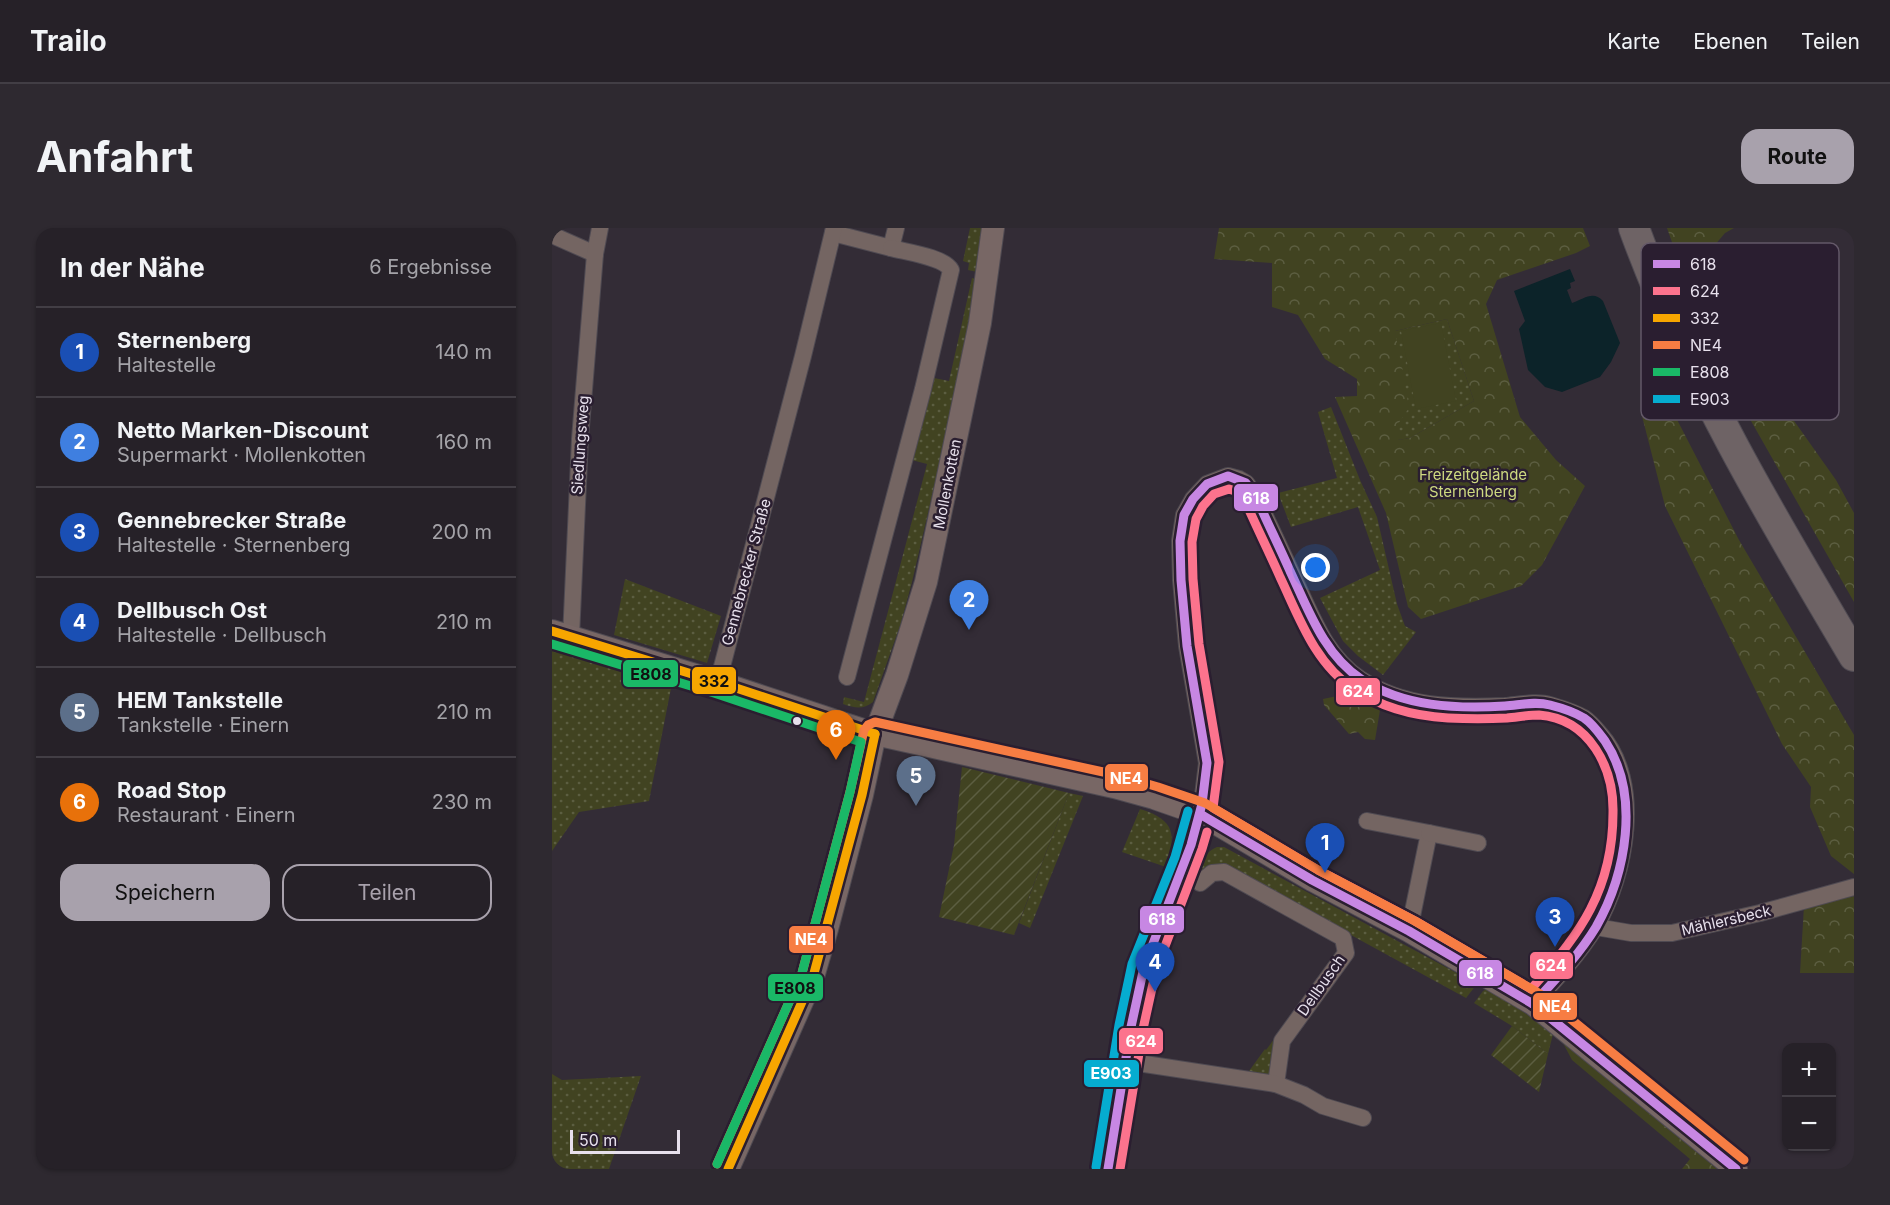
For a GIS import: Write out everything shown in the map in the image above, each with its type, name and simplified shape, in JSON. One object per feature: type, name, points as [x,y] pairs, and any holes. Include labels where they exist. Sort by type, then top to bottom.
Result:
[{"type":"highway","points":[[1634,228],[1641,246]]},
{"type":"highway","points":[[1653,228],[1660,243]]},
{"type":"highway","points":[[1722,420],[1794,554],[1854,656]]},
{"type":"highway","points":[[1742,420],[1786,502],[1854,616]]},
{"type":"main road","name":"Mollenkotten","points":[[728,1169],[813,977],[862,795],[875,734],[897,675],[926,582],[980,323],[993,228]]},
{"type":"main road","points":[[561,634],[718,682],[875,734],[1114,787],[1200,814],[1312,880],[1409,931],[1533,1004],[1736,1169]]},
{"type":"street","name":"Siedlungsweg","points":[[561,634],[595,255],[600,228]]},
{"type":"street","points":[[891,248],[896,228]]},
{"type":"street","name":"Gennebrecker Straße","points":[[718,682],[803,356],[833,230],[940,260],[948,264],[951,270],[923,389],[847,677]]},
{"type":"street","points":[[552,235],[595,255]]},
{"type":"street","points":[[1108,1169],[1125,1061],[1144,967],[1186,861],[1200,814],[1207,763],[1187,646],[1180,541],[1185,515],[1193,499],[1207,484],[1228,476],[1246,483],[1256,497],[1315,627],[1340,662],[1359,678],[1388,695],[1429,705],[1547,704],[1584,718],[1605,739],[1614,753],[1621,772],[1624,792],[1626,835],[1620,871],[1596,927],[1533,1004]]},
{"type":"street","points":[[1367,821],[1478,843]]},
{"type":"street","points":[[1409,931],[1429,833]]},
{"type":"street","name":"Dellbusch","points":[[1200,883],[1212,873],[1224,872],[1343,938],[1346,953],[1282,1041],[1276,1084]]},
{"type":"street","name":"Mählersbeck","points":[[1596,927],[1631,933],[1672,933],[1760,913],[1854,887]]},
{"type":"street","points":[[1125,1061],[1276,1084],[1304,1095],[1323,1106],[1363,1118]]},
{"type":"green space","points":[[970,228],[984,228],[977,272],[968,270],[969,263],[963,261]]},
{"type":"green space","name":"Freizeitgelände Sternenberg","points":[[1219,228],[1583,228],[1590,246],[1497,280],[1486,304],[1520,417],[1556,460],[1585,486],[1542,565],[1521,586],[1421,619],[1408,607],[1386,513],[1335,397],[1357,396],[1357,379],[1325,359],[1298,315],[1272,307],[1272,263],[1214,259]],"holes":[[[1447,319],[1474,401],[1410,438],[1398,440],[1398,424],[1409,408],[1395,331]]]},
{"type":"green space","points":[[1667,228],[1734,228],[1725,233],[1716,243],[1672,243]]},
{"type":"green space","points":[[972,278],[976,279],[956,392],[901,623],[873,702],[862,707],[843,704],[844,697],[864,702],[927,464],[908,459],[929,377],[949,381]]},
{"type":"green space","points":[[1447,319],[1474,401],[1410,438],[1398,440],[1395,331]]},
{"type":"green space","points":[[1441,323],[1456,401],[1416,409],[1401,331]]},
{"type":"green space","points":[[1331,407],[1377,517],[1397,604],[1405,626],[1416,632],[1383,675],[1343,641],[1320,598],[1380,570],[1358,507],[1291,527],[1278,493],[1337,478],[1318,412]]},
{"type":"green space","points":[[1643,420],[1677,420],[1739,540],[1854,735],[1854,874],[1831,856],[1810,807],[1811,787],[1782,744],[1665,506]]},
{"type":"green space","points":[[1750,420],[1793,420],[1836,480],[1854,513],[1854,602]]},
{"type":"green space","points":[[625,579],[721,616],[707,663],[614,635]]},
{"type":"green space","points":[[552,646],[672,683],[649,801],[579,812],[552,851]]},
{"type":"green space","points":[[1354,687],[1381,704],[1375,740],[1365,739],[1358,732],[1349,734],[1324,705],[1323,699],[1347,694]]},
{"type":"green space","points":[[962,767],[1069,793],[1014,935],[939,917],[954,845]]},
{"type":"green space","points":[[1069,793],[1083,796],[1030,928],[1019,923]]},
{"type":"green space","points":[[1140,809],[1161,818],[1170,830],[1172,837],[1166,867],[1122,852]]},
{"type":"green space","points":[[1217,847],[1224,847],[1477,984],[1466,998],[1230,869],[1193,884],[1204,857]]},
{"type":"green space","points":[[1854,896],[1854,973],[1800,973],[1804,906]]},
{"type":"green space","points":[[1487,989],[1513,1004],[1553,1034],[1548,1054],[1512,1026],[1474,1003]]},
{"type":"green space","points":[[1289,1019],[1273,1076],[1249,1071],[1265,1049]]},
{"type":"green space","points":[[1512,1026],[1548,1054],[1539,1092],[1491,1055]]},
{"type":"green space","points":[[1563,1043],[1717,1169],[1682,1169],[1690,1159],[1572,1060]]},
{"type":"green space","points":[[552,1074],[562,1080],[641,1076],[609,1169],[552,1169]]},
{"type":"water","points":[[1570,269],[1575,281],[1570,283],[1571,288],[1567,290],[1572,303],[1588,296],[1596,296],[1603,301],[1620,343],[1611,362],[1600,377],[1562,392],[1545,387],[1528,370],[1519,329],[1525,321],[1514,291]]},
{"type":"transit line","name":"618","points":[[1108,1169],[1131,1027],[1144,967],[1191,845],[1202,804],[1207,763],[1187,646],[1180,541],[1184,515],[1193,499],[1207,484],[1228,476],[1246,483],[1256,497],[1318,630],[1337,657],[1361,679],[1394,695],[1431,704],[1468,707],[1533,703],[1550,705],[1584,718],[1605,741],[1616,762],[1623,785],[1626,810],[1622,859],[1615,883],[1596,927],[1566,967],[1533,1004]]},
{"type":"transit line","name":"624","points":[[1229,489],[1238,492],[1246,503],[1309,639],[1329,667],[1354,689],[1387,706],[1423,715],[1478,719],[1539,715],[1557,719],[1572,726],[1596,749],[1609,779],[1612,796],[1613,813],[1607,865],[1600,888],[1578,930],[1531,989],[1415,921],[1318,870],[1213,808],[1219,762],[1199,644],[1192,542],[1196,519],[1203,506],[1214,494],[1229,489]]},
{"type":"transit line","name":"332","points":[[552,631],[718,682],[875,734]]},
{"type":"transit line","name":"E808","points":[[552,644],[714,693],[861,742],[802,973],[717,1164]]},
{"type":"transit line","name":"NE4","points":[[717,1164],[802,973],[864,730],[875,722],[1117,775],[1205,803],[1318,870],[1415,921],[1540,994],[1744,1160]]},
{"type":"transit line","name":"332","points":[[728,1169],[813,977],[862,795],[875,734]]},
{"type":"transit line","name":"E903","points":[[1096,1167],[1119,1025],[1132,964],[1175,857],[1188,811]]},
{"type":"transit line","name":"618","points":[[1200,814],[1312,880],[1409,931],[1533,1004],[1736,1169]]},
{"type":"transit line","name":"624","points":[[1120,1169],[1143,1029],[1156,970],[1207,832]]},
{"type":"place","name":"Netto Marken-Discount","points":[[969,630]]},
{"type":"place","name":"Road Stop","points":[[836,760]]},
{"type":"place","name":"HEM Tankstelle","points":[[916,806]]},
{"type":"place","name":"Sternenberg","points":[[1325,873]]},
{"type":"place","name":"Gennebrecker Straße","points":[[1555,947]]},
{"type":"place","name":"Dellbusch Ost","points":[[1155,992]]}]
